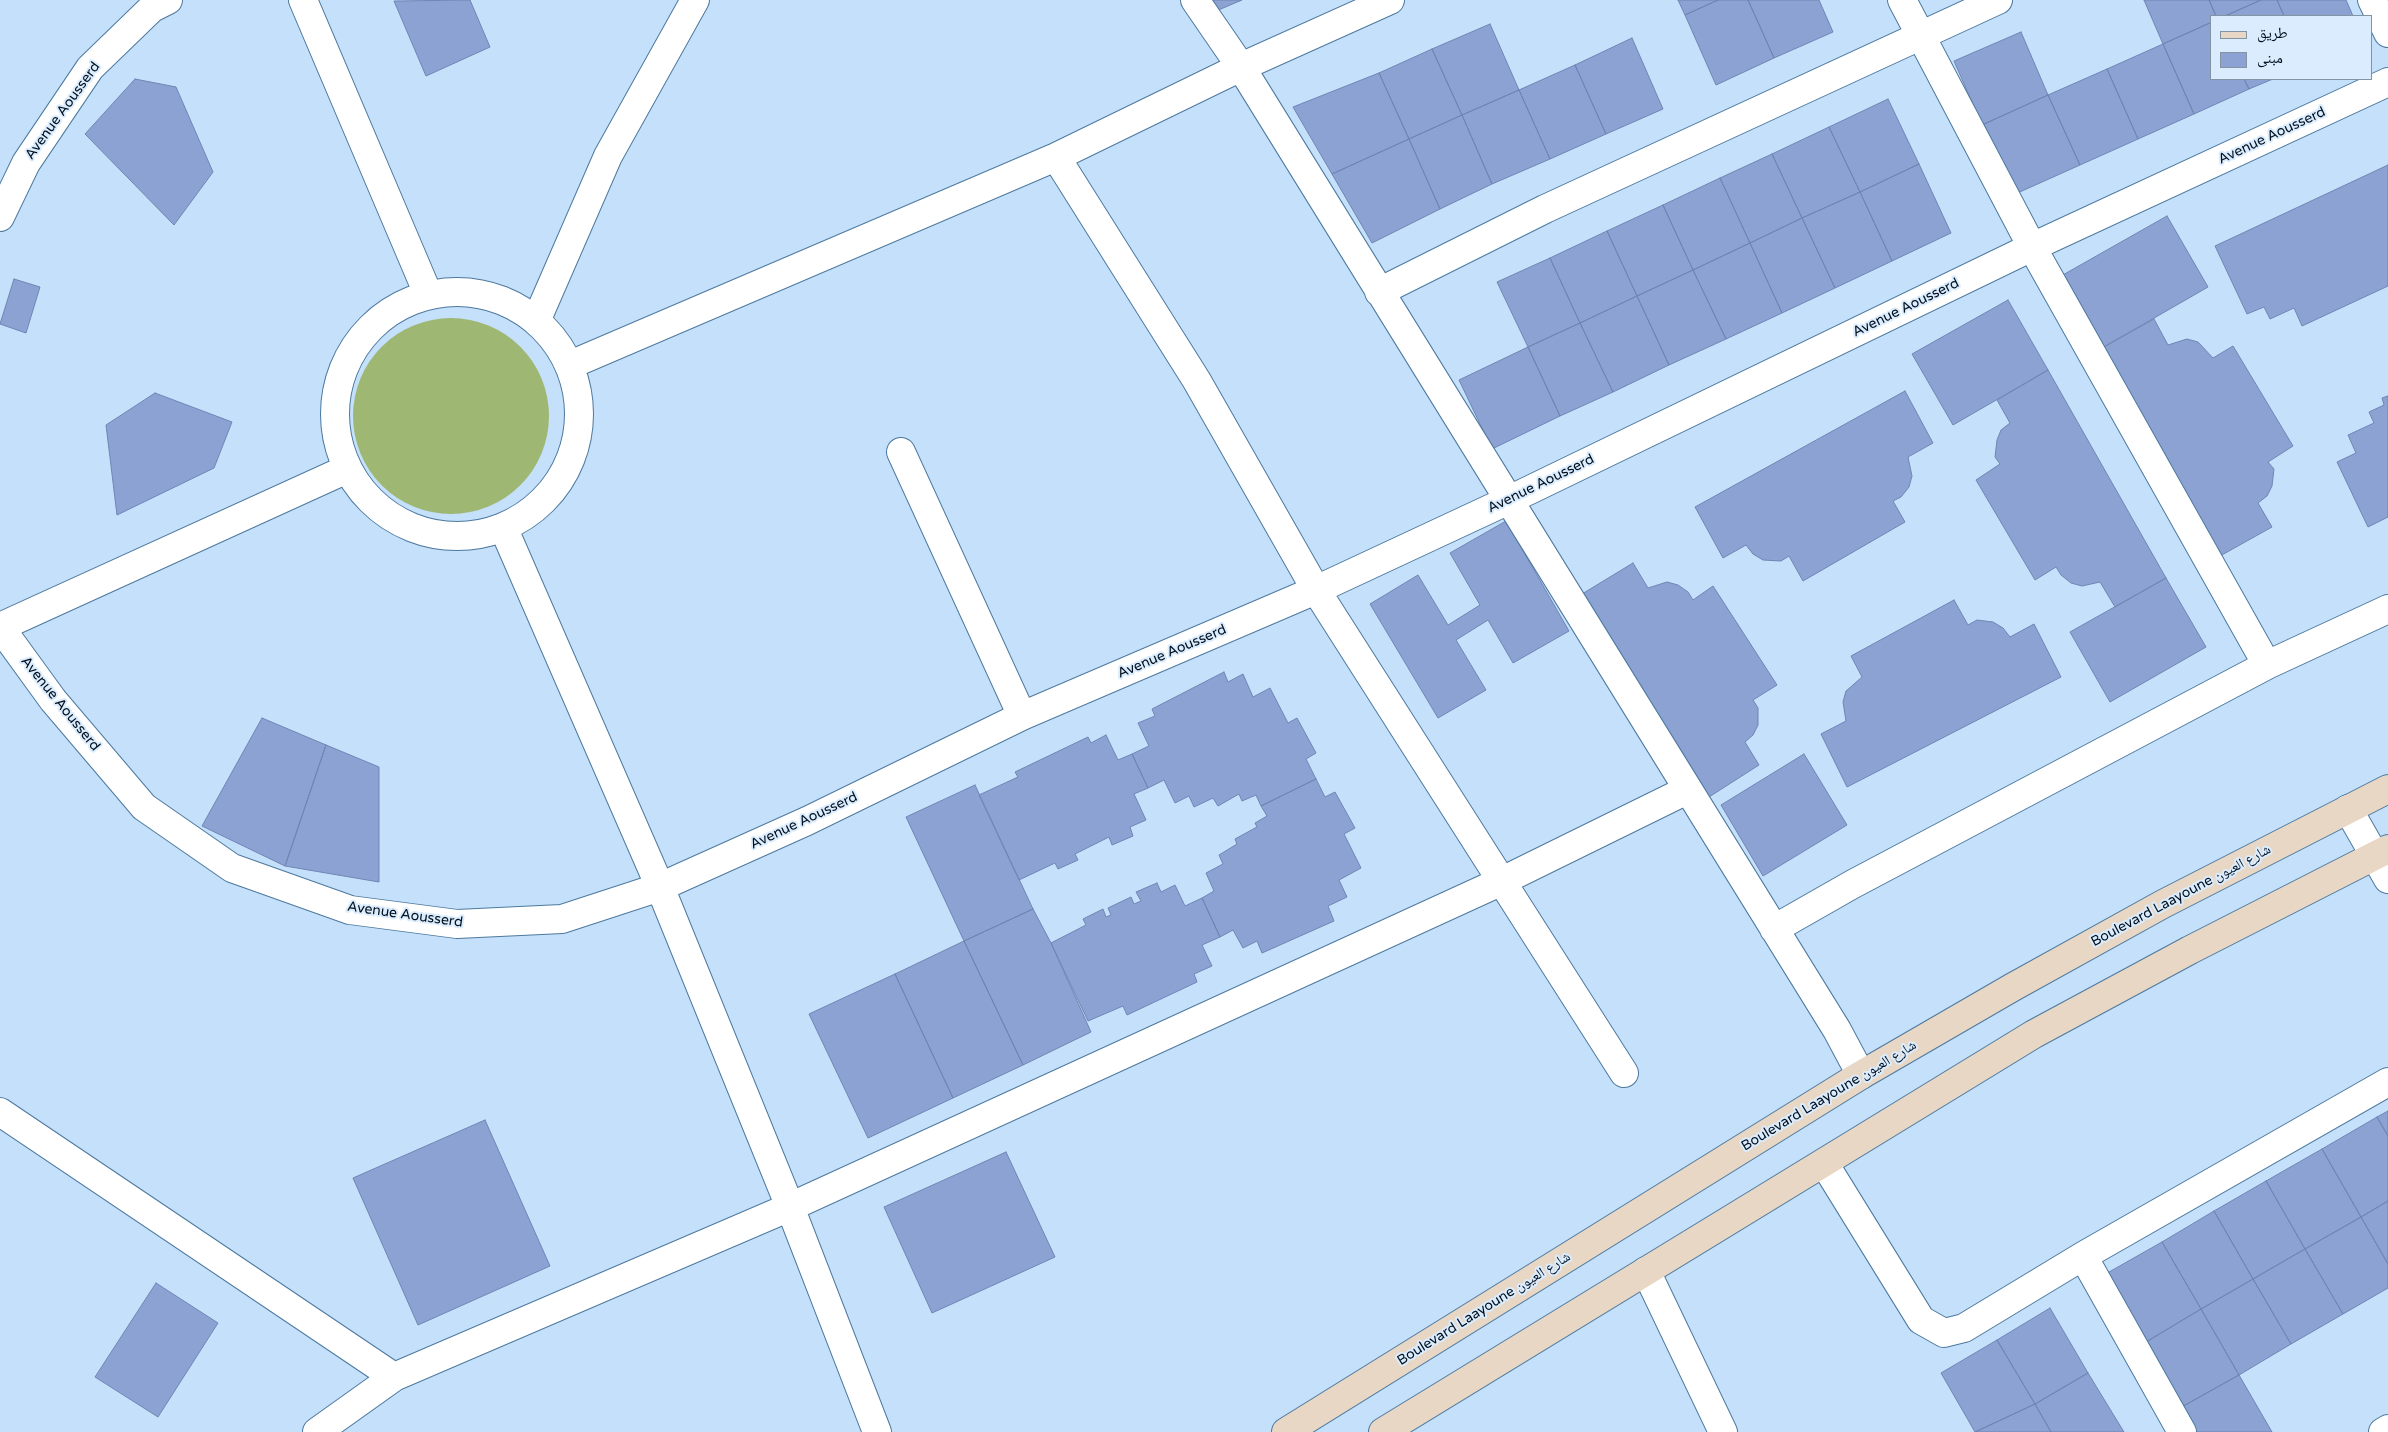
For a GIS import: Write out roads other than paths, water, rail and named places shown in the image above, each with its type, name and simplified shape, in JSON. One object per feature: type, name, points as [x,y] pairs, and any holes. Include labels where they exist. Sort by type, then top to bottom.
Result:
[{"type":"street","name":"Avenue Aousserd","points":[[0,216],[26,163],[90,68],[152,8],[168,0]]},
{"type":"street","points":[[303,0],[428,294]]},
{"type":"street","points":[[537,320],[608,156],[695,0]]},
{"type":"street","points":[[1196,0],[1241,67],[1837,1030],[1862,1075]]},
{"type":"street","points":[[570,365],[1056,157],[1241,67],[1390,0]]},
{"type":"street","points":[[1902,0],[2032,247],[2267,665]]},
{"type":"street","points":[[1379,292],[1545,210],[1998,0]]},
{"type":"street","points":[[2372,0],[2388,33]]},
{"type":"street","name":"Avenue Aousserd","points":[[0,627],[53,700],[144,807],[232,868],[350,910],[457,924],[562,920],[660,887],[807,821],[1022,716],[1316,590],[1509,500],[2032,247],[2388,82]]},
{"type":"street","points":[[1056,157],[1197,382],[1316,590],[1624,1073]]},
{"type":"street","points":[[428,294],[486,294],[537,320],[556,340],[570,365],[580,402],[576,441],[561,477],[536,506],[503,527],[467,536],[431,533],[397,520],[368,499],[347,469],[334,427],[338,383],[357,343],[388,312],[428,294]]},
{"type":"street","points":[[901,452],[1022,716]]},
{"type":"street","points":[[0,627],[347,469]]},
{"type":"street","points":[[503,527],[660,887],[790,1207],[877,1432]]},
{"type":"street","points":[[1774,929],[1853,884],[2267,665],[2388,609]]},
{"type":"street","name":"Boulevard Laayoune شارع العيون","points":[[1286,1432],[1862,1075],[2088,945],[2388,789]]},
{"type":"street","points":[[317,1432],[394,1377],[790,1207],[1502,881],[1687,790]]},
{"type":"street","points":[[2348,809],[2382,852],[2388,879]]},
{"type":"street","points":[[1383,1432],[1824,1164],[1958,1079],[2043,1030],[2190,950],[2382,852]]},
{"type":"street","points":[[1824,1164],[1922,1320],[1944,1333],[1964,1328],[2083,1256],[2388,1082]]},
{"type":"street","points":[[0,1112],[394,1377]]},
{"type":"street","points":[[2083,1256],[2182,1432]]},
{"type":"street","points":[[1646,1271],[1723,1432]]},
{"type":"street","points":[[2383,1432],[2388,1429]]}]
